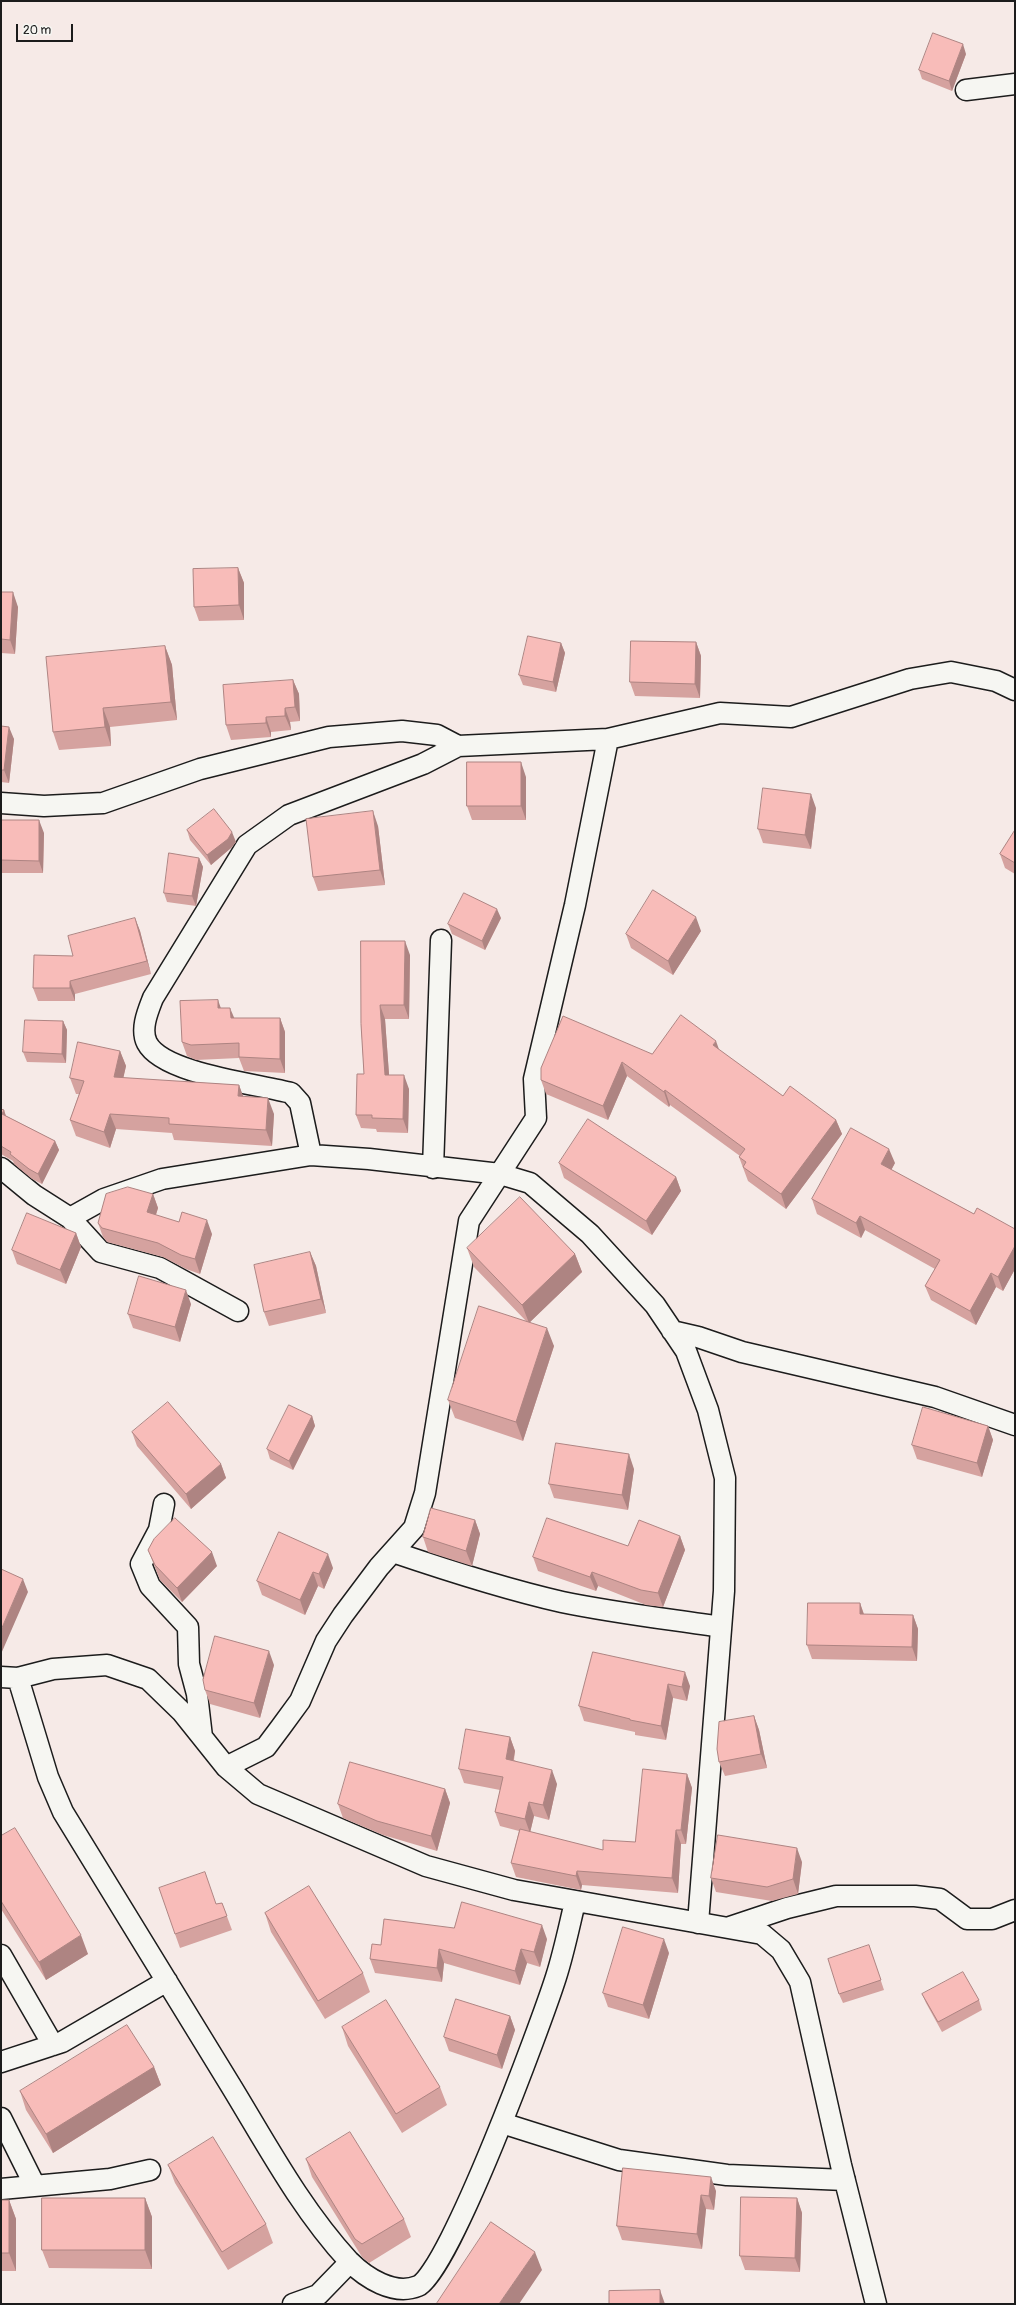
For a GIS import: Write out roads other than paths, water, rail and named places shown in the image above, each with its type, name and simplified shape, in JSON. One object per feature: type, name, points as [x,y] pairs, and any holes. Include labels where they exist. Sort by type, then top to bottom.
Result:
[{"type":"street","points":[[966,90],[1015,84]]},
{"type":"street","points":[[311,1155],[300,1103],[291,1093],[203,1074],[163,1060],[147,1042],[144,1020],[153,998],[247,845],[289,816],[423,764],[458,746],[608,739],[720,713],[791,717],[910,679],[951,672],[996,681],[1015,690]]},
{"type":"street","points":[[1,803],[44,806],[103,804],[200,769],[329,737],[402,731],[437,735],[458,746]]},
{"type":"street","points":[[226,1767],[266,1747],[270,1742],[300,1701],[326,1641],[343,1615],[414,1528],[424,1493],[469,1221],[536,1118],[534,1079],[575,905],[608,739]]},
{"type":"street","points":[[433,1168],[441,940]]},
{"type":"street","points":[[70,1218],[104,1199],[162,1179],[311,1155],[369,1159],[433,1168],[500,1174],[530,1183],[590,1234],[655,1305],[686,1351],[708,1410],[725,1478],[724,1591],[698,1923]]},
{"type":"street","points":[[1,1168],[34,1194],[70,1218],[101,1252],[160,1268],[238,1311]]},
{"type":"street","points":[[672,1331],[698,1337],[742,1352],[935,1397],[1015,1425]]},
{"type":"street","points":[[164,1504],[159,1530],[141,1564],[150,1586],[188,1627],[189,1664],[197,1694],[202,1738]]},
{"type":"street","points":[[393,1552],[453,1572],[561,1601],[610,1611],[721,1627]]},
{"type":"street","points":[[575,1902],[556,1976],[502,2123],[456,2227],[432,2272],[420,2286],[401,2291],[379,2284],[350,2262],[298,2195],[63,1812],[48,1778],[10,1678],[53,1669],[107,1665],[148,1679],[182,1712],[226,1767],[258,1794],[426,1866],[514,1890],[762,1934],[781,1950],[800,1982],[845,2180],[876,2304]]},
{"type":"street","points":[[727,1928],[787,1908],[836,1896],[914,1896],[940,1899],[967,1919],[992,1919],[1015,1910]]},
{"type":"street","points":[[1,1955],[53,2045]]},
{"type":"street","points":[[1,2062],[62,2042],[167,1982]]},
{"type":"street","points":[[1,2118],[35,2186]]},
{"type":"street","points":[[502,2123],[619,2160],[727,2175],[845,2180]]},
{"type":"street","points":[[1,2189],[110,2179],[150,2170]]},
{"type":"street","points":[[293,2304],[318,2295],[350,2262]]}]
